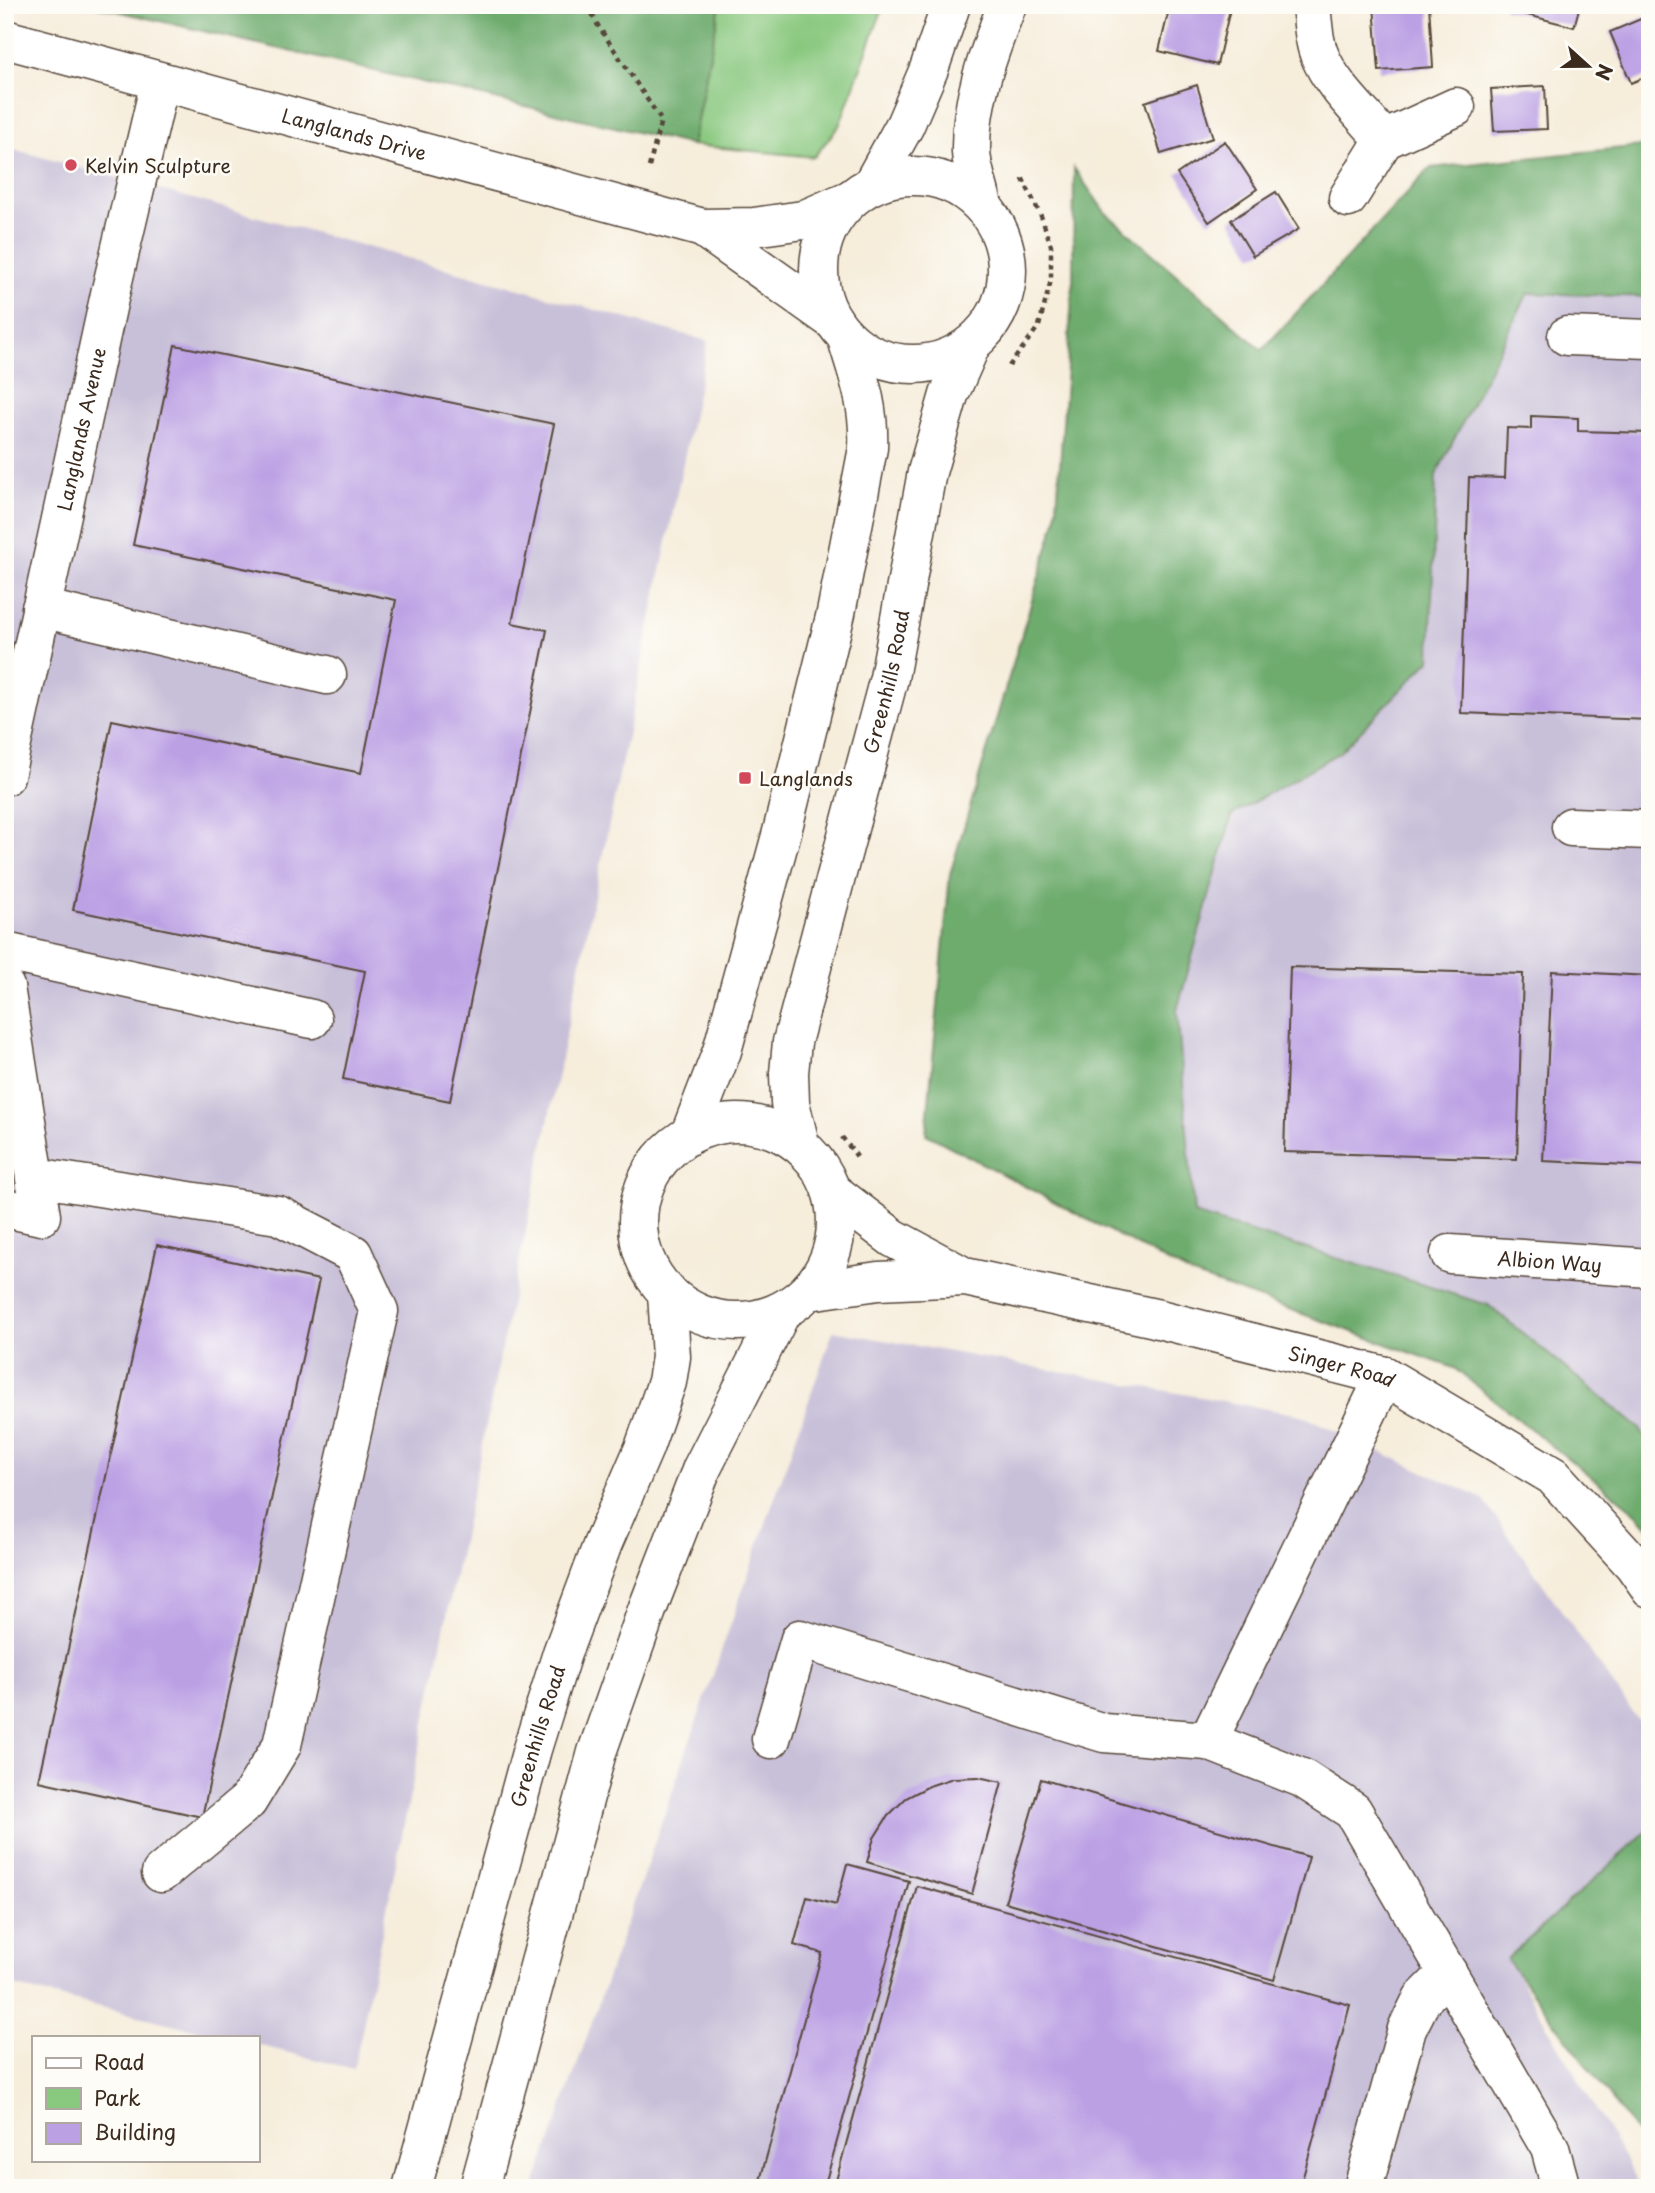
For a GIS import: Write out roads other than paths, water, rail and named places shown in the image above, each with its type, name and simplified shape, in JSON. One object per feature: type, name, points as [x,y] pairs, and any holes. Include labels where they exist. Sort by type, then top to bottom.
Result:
[{"type":"street","points":[[690,1134],[722,1051],[782,832],[836,612],[868,448],[869,422],[864,394],[841,330],[822,296],[819,274],[822,246],[833,220],[861,192],[915,103],[951,5]]},
{"type":"street","points":[[841,330],[862,349],[881,359],[912,365],[944,360],[971,345],[992,322],[1005,293],[1008,262],[1000,232],[983,205],[971,154],[975,105],[982,74],[1007,5]]},
{"type":"street","points":[[1311,5],[1318,52],[1335,85],[1359,108],[1384,140]]},
{"type":"street","name":"Langlands Drive","points":[[5,39],[703,228],[754,227],[803,220],[861,192]]},
{"type":"street","name":"Langlands Avenue","points":[[5,776],[110,294],[160,82]]},
{"type":"street","points":[[1348,198],[1384,140],[1456,107]]},
{"type":"street","points":[[861,192],[902,176],[931,177],[957,186],[983,205]]},
{"type":"street","name":"Langlands Drive","points":[[703,228],[841,330]]},
{"type":"street","points":[[1567,336],[1650,339]]},
{"type":"street","name":"Greenhills Road","points":[[800,1144],[790,1103],[792,1042],[889,678],[927,472],[949,395],[971,345]]},
{"type":"street","points":[[41,608],[327,675]]},
{"type":"street","points":[[1571,827],[1650,830]]},
{"type":"street","points":[[5,952],[312,1019]]},
{"type":"street","points":[[5,987],[35,1177],[23,1212]]},
{"type":"street","points":[[480,2188],[597,1752],[647,1610],[702,1468],[795,1301],[825,1270],[834,1245],[837,1219],[833,1192],[820,1166],[800,1144],[775,1129],[746,1122],[718,1124],[690,1134],[669,1149],[652,1170],[641,1195],[637,1221],[641,1247],[651,1272],[667,1293],[692,1311],[722,1321],[752,1321],[795,1301]]},
{"type":"street","points":[[35,1177],[278,1215],[353,1254],[379,1311],[282,1745],[248,1801],[161,1873]]},
{"type":"street","name":"Singer Road","points":[[833,1192],[893,1238],[965,1277]]},
{"type":"street","name":"Albion Way","points":[[1450,1254],[1650,1268]]},
{"type":"street","name":"Singer Road","points":[[795,1301],[878,1281],[965,1277],[1155,1318],[1385,1376],[1553,1476],[1644,1567]]},
{"type":"street","name":"Greenhills Road","points":[[412,2188],[532,1749],[562,1653],[603,1543],[644,1448],[667,1382],[671,1357],[667,1293]]},
{"type":"street","points":[[1208,1741],[1385,1376]]},
{"type":"street","points":[[771,1739],[800,1639],[1104,1733],[1208,1741],[1302,1778],[1353,1811],[1550,2148],[1561,2188]]},
{"type":"street","points":[[1363,2188],[1407,2029],[1422,1999],[1448,1973]]},
{"type":"place","name":"Kelvin Sculpture","points":[[71,165]]},
{"type":"place","name":"Langlands","points":[[745,778]]}]
